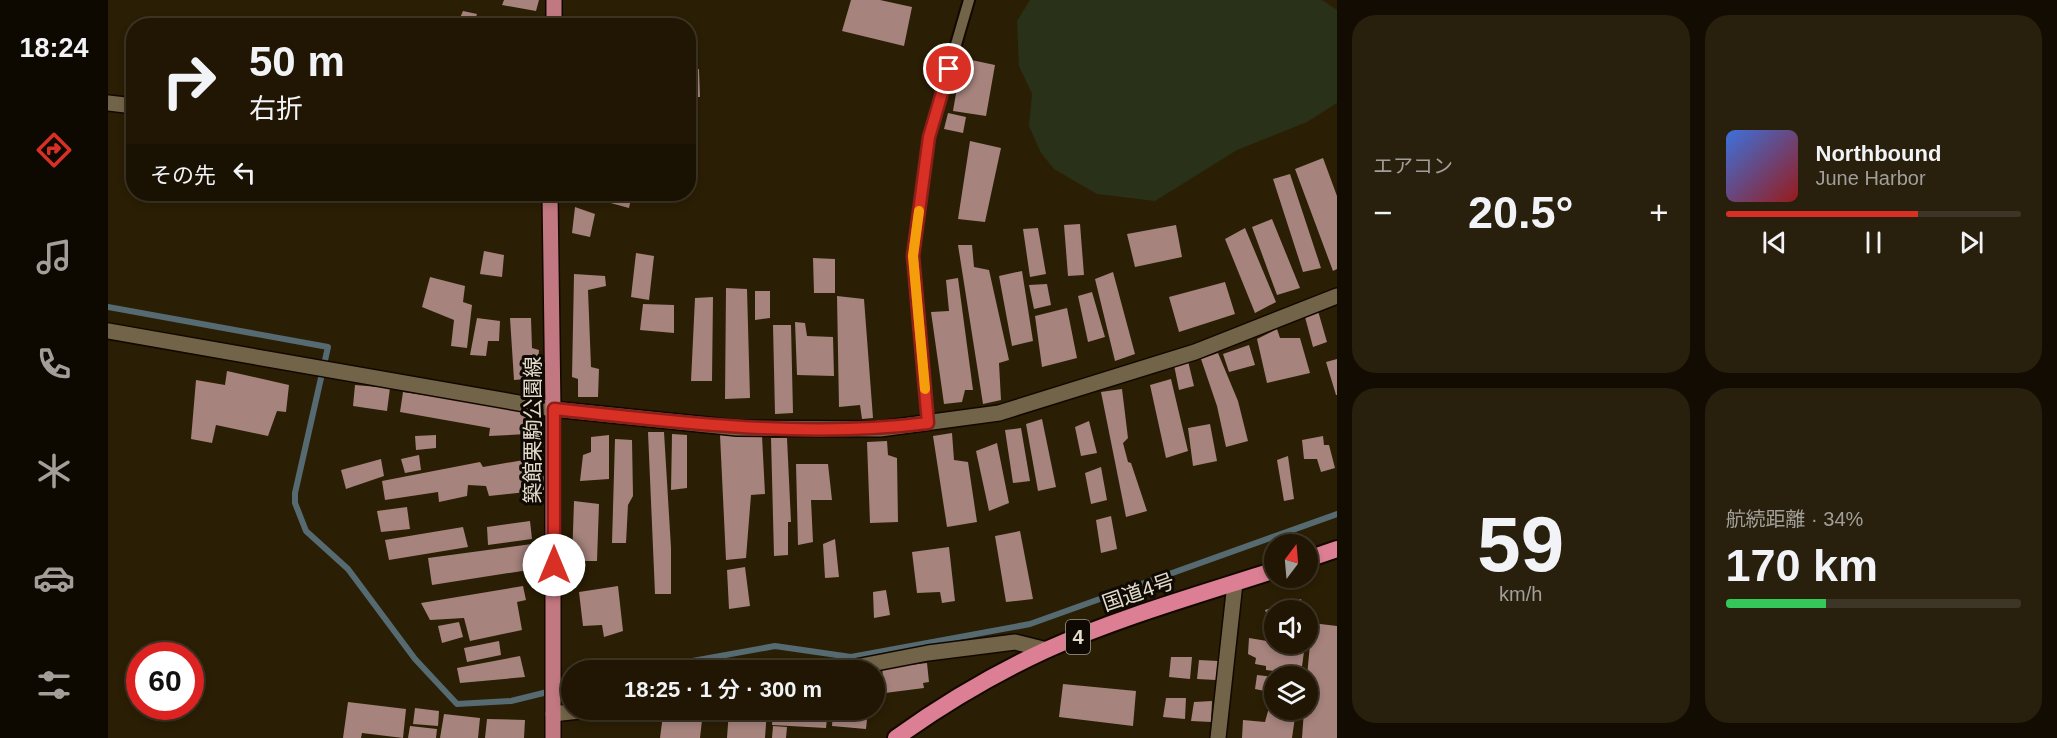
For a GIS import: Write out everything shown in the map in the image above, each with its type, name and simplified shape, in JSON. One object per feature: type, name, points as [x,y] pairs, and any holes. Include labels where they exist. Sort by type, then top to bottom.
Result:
[{"type":"highway","points":[[1318,556],[1337,549]]},
{"type":"highway","name":"国道4号","points":[[896,738],[998,675],[1047,650],[1124,619],[1264,574]]},
{"type":"main road","points":[[554,0],[554,18]]},
{"type":"main road","name":"築館栗駒公園線","points":[[549,201],[554,409],[553,738]]},
{"type":"street","points":[[108,103],[126,105]]},
{"type":"street","points":[[108,331],[554,409],[737,428],[880,429],[999,413],[1195,352],[1337,296]]},
{"type":"street","points":[[1218,738],[1235,583]]},
{"type":"street","points":[[885,661],[928,653],[1015,642],[1047,650]]},
{"type":"street","points":[[553,709],[561,709]]},
{"type":"lane","points":[[928,423],[913,256],[929,137],[969,0]]},
{"type":"green space","points":[[1030,0],[1322,0],[1337,10],[1337,103],[1307,122],[1237,150],[1155,201],[1097,194],[1054,169],[1041,153],[1029,126],[1032,94],[1019,66],[1017,21]]},
{"type":"building","points":[[504,0],[539,0],[536,11],[502,5]]},
{"type":"building","points":[[851,0],[880,0],[912,7],[904,46],[842,31]]},
{"type":"building","points":[[463,11],[477,14],[476,18],[460,18]]},
{"type":"building","points":[[962,58],[995,65],[986,116],[953,111]]},
{"type":"building","points":[[699,69],[700,97],[696,97],[696,70]]},
{"type":"building","points":[[948,113],[966,117],[963,133],[944,129]]},
{"type":"building","points":[[970,141],[1001,148],[985,222],[958,219]]},
{"type":"building","points":[[1323,158],[1337,196],[1337,269],[1333,271],[1295,169]]},
{"type":"building","points":[[1290,174],[1321,268],[1303,272],[1273,179]]},
{"type":"building","points":[[603,201],[630,201],[629,208]]},
{"type":"building","points":[[575,207],[595,214],[590,237],[572,233]]},
{"type":"building","points":[[1272,219],[1300,288],[1277,295],[1252,227]]},
{"type":"building","points":[[1080,224],[1084,275],[1068,276],[1064,225]]},
{"type":"building","points":[[1176,225],[1182,257],[1135,267],[1127,234]]},
{"type":"building","points":[[1038,228],[1046,274],[1030,277],[1023,229]]},
{"type":"building","points":[[1245,228],[1276,302],[1255,313],[1225,239]]},
{"type":"building","points":[[958,245],[972,245],[974,267],[989,270],[1009,360],[999,363],[1001,400],[983,404]]},
{"type":"building","points":[[484,251],[504,255],[502,277],[480,274]]},
{"type":"building","points":[[636,253],[654,256],[649,300],[631,297]]},
{"type":"building","points":[[813,258],[835,259],[835,293],[814,293]]},
{"type":"building","points":[[1022,271],[1033,341],[1012,346],[999,276]]},
{"type":"building","points":[[1113,272],[1135,354],[1115,361],[1095,279]]},
{"type":"building","points":[[574,274],[605,276],[606,286],[588,290],[591,367],[599,369],[598,397],[578,397],[578,379],[572,377]]},
{"type":"building","points":[[430,277],[465,286],[463,302],[472,305],[467,348],[451,346],[454,320],[422,307]]},
{"type":"building","points":[[958,278],[973,390],[965,390],[962,402],[944,404],[931,312],[949,311],[946,280]]},
{"type":"building","points":[[1225,282],[1235,314],[1179,332],[1169,297]]},
{"type":"building","points":[[1047,284],[1051,305],[1034,309],[1029,285]]},
{"type":"building","points":[[726,288],[747,289],[750,398],[725,399]]},
{"type":"building","points":[[755,291],[770,291],[770,318],[755,320]]},
{"type":"building","points":[[1092,292],[1105,337],[1088,342],[1078,296]]},
{"type":"building","points":[[837,296],[864,299],[873,418],[862,419],[860,405],[839,407]]},
{"type":"building","points":[[713,297],[712,381],[691,381],[695,298]]},
{"type":"building","points":[[643,304],[674,305],[674,333],[640,330]]},
{"type":"building","points":[[1067,308],[1077,358],[1042,367],[1035,316]]},
{"type":"building","points":[[1318,311],[1327,342],[1313,347],[1305,317]]},
{"type":"building","points":[[477,318],[500,321],[499,341],[488,341],[486,356],[470,355]]},
{"type":"building","points":[[510,318],[531,318],[532,348],[539,350],[537,378],[514,380]]},
{"type":"building","points":[[795,322],[805,323],[807,336],[833,337],[834,376],[797,375]]},
{"type":"building","points":[[773,325],[791,325],[793,413],[775,414]]},
{"type":"building","points":[[1277,329],[1280,338],[1300,338],[1310,373],[1267,383],[1257,339]]},
{"type":"building","points":[[1249,345],[1255,365],[1229,372],[1223,354]]},
{"type":"building","points":[[1218,353],[1238,401],[1248,441],[1226,447],[1217,406],[1201,359]]},
{"type":"building","points":[[1337,359],[1337,395],[1336,395],[1326,362]]},
{"type":"building","points":[[1188,361],[1194,386],[1179,390],[1174,365]]},
{"type":"building","points":[[227,371],[289,385],[286,412],[277,411],[268,436],[216,425],[212,443],[191,439],[196,380],[225,385]]},
{"type":"building","points":[[1171,379],[1188,451],[1166,458],[1150,385]]},
{"type":"building","points":[[355,385],[390,388],[387,411],[353,406]]},
{"type":"building","points":[[1122,389],[1128,438],[1123,443],[1147,511],[1126,517],[1101,392]]},
{"type":"building","points":[[403,392],[530,410],[528,434],[489,436],[490,428],[400,412]]},
{"type":"building","points":[[1042,419],[1056,487],[1038,491],[1026,424]]},
{"type":"building","points":[[1089,421],[1097,453],[1081,456],[1075,427]]},
{"type":"building","points":[[1210,424],[1217,461],[1193,466],[1188,428]]},
{"type":"building","points":[[1021,428],[1030,481],[1013,483],[1005,430]]},
{"type":"building","points":[[648,432],[664,432],[671,548],[671,594],[655,594]]},
{"type":"building","points":[[952,433],[954,460],[968,462],[977,522],[947,527],[933,436]]},
{"type":"building","points":[[672,434],[687,435],[687,488],[671,490]]},
{"type":"building","points":[[436,435],[436,448],[416,450],[415,436]]},
{"type":"building","points":[[609,435],[609,479],[580,481],[583,455],[591,452],[591,437]]},
{"type":"building","points":[[720,435],[762,436],[765,494],[751,495],[746,558],[726,560]]},
{"type":"building","points":[[1323,436],[1324,445],[1329,445],[1335,468],[1321,472],[1317,459],[1304,459],[1302,440]]},
{"type":"building","points":[[771,438],[787,438],[791,522],[788,522],[788,555],[774,556]]},
{"type":"building","points":[[615,439],[632,440],[633,496],[628,505],[626,543],[612,543]]},
{"type":"building","points":[[887,441],[888,455],[897,458],[898,522],[870,523],[867,442]]},
{"type":"building","points":[[997,443],[1009,503],[989,511],[976,451]]},
{"type":"building","points":[[419,455],[421,470],[405,473],[401,459]]},
{"type":"building","points":[[1288,456],[1294,499],[1284,501],[1277,460]]},
{"type":"building","points":[[541,457],[545,490],[489,496],[486,486],[468,485],[467,496],[439,502],[438,492],[385,500],[382,481],[480,462],[483,467]]},
{"type":"building","points":[[381,459],[384,476],[346,489],[341,470]]},
{"type":"building","points":[[796,464],[828,464],[832,500],[811,500],[813,542],[798,545]]},
{"type":"building","points":[[1101,467],[1107,500],[1091,504],[1085,473]]},
{"type":"building","points":[[574,501],[599,504],[597,561],[572,561]]},
{"type":"building","points":[[407,507],[410,529],[381,532],[377,511]]},
{"type":"building","points":[[1111,516],[1117,549],[1101,553],[1096,520]]},
{"type":"building","points":[[530,521],[532,539],[488,545],[487,527]]},
{"type":"building","points":[[463,527],[468,547],[389,560],[385,540]]},
{"type":"building","points":[[1020,531],[1033,599],[1006,602],[995,536]]},
{"type":"building","points":[[835,539],[839,577],[825,578],[823,544]]},
{"type":"building","points":[[539,543],[541,568],[432,585],[428,558]]},
{"type":"building","points":[[949,547],[955,601],[942,603],[940,592],[917,593],[912,552]]},
{"type":"building","points":[[745,567],[750,606],[729,609],[727,570]]},
{"type":"building","points":[[523,586],[526,600],[517,602],[522,630],[470,641],[464,618],[430,620],[421,603]]},
{"type":"building","points":[[618,586],[623,631],[604,637],[602,625],[583,626],[579,592]]},
{"type":"building","points":[[886,590],[890,615],[874,618],[873,592]]},
{"type":"building","points":[[459,622],[463,637],[442,643],[438,626]]},
{"type":"building","points":[[1318,624],[1337,626],[1337,738],[1302,738],[1303,720],[1318,720],[1318,666],[1308,666],[1309,654],[1318,654]]},
{"type":"building","points":[[1249,638],[1264,640],[1264,654],[1304,654],[1302,666],[1255,664],[1256,658],[1248,654]]},
{"type":"building","points":[[499,641],[501,655],[467,662],[464,648]]},
{"type":"building","points":[[520,656],[525,677],[460,683],[457,668]]},
{"type":"building","points":[[1171,657],[1192,657],[1190,679],[1169,677]]},
{"type":"building","points":[[1199,660],[1218,661],[1216,680],[1197,679]]},
{"type":"building","points":[[927,663],[929,682],[923,683],[924,688],[885,693],[885,668]]},
{"type":"building","points":[[1257,675],[1264,676],[1264,691],[1255,689]]},
{"type":"building","points":[[1063,684],[1136,691],[1133,726],[1059,717]]},
{"type":"building","points":[[1166,698],[1186,698],[1185,719],[1163,717]]},
{"type":"building","points":[[1212,701],[1211,722],[1191,721],[1194,702]]},
{"type":"building","points":[[348,702],[406,709],[403,738],[362,733],[361,738],[343,738]]},
{"type":"building","points":[[415,708],[439,711],[438,726],[413,724]]},
{"type":"building","points":[[444,714],[480,718],[478,738],[440,738]]},
{"type":"building","points":[[487,719],[525,720],[524,738],[485,738]]},
{"type":"building","points":[[662,720],[702,720],[700,738],[660,738]]},
{"type":"building","points":[[728,720],[766,720],[765,738],[727,738]]},
{"type":"building","points":[[772,720],[827,720],[826,728],[772,725]]},
{"type":"building","points":[[832,720],[867,720],[866,729],[832,726]]},
{"type":"building","points":[[1243,720],[1265,722],[1266,720],[1295,720],[1292,738],[1242,738]]},
{"type":"building","points":[[410,726],[437,729],[436,738],[408,738]]},
{"type":"building","points":[[773,726],[787,727],[786,738],[772,738]]},
{"type":"waterway","points":[[108,307],[328,347],[295,493],[295,503],[306,531],[348,569],[415,659],[457,704],[511,701],[561,689]]},
{"type":"waterway","points":[[698,660],[775,646],[851,657],[1030,624],[1337,514]]},
{"type":"slow traffic","points":[[919,211],[913,256],[925,389]]},
{"type":"route","points":[[554,565],[554,409],[737,428],[880,429],[928,423],[913,256],[929,137],[949,69]]}]
